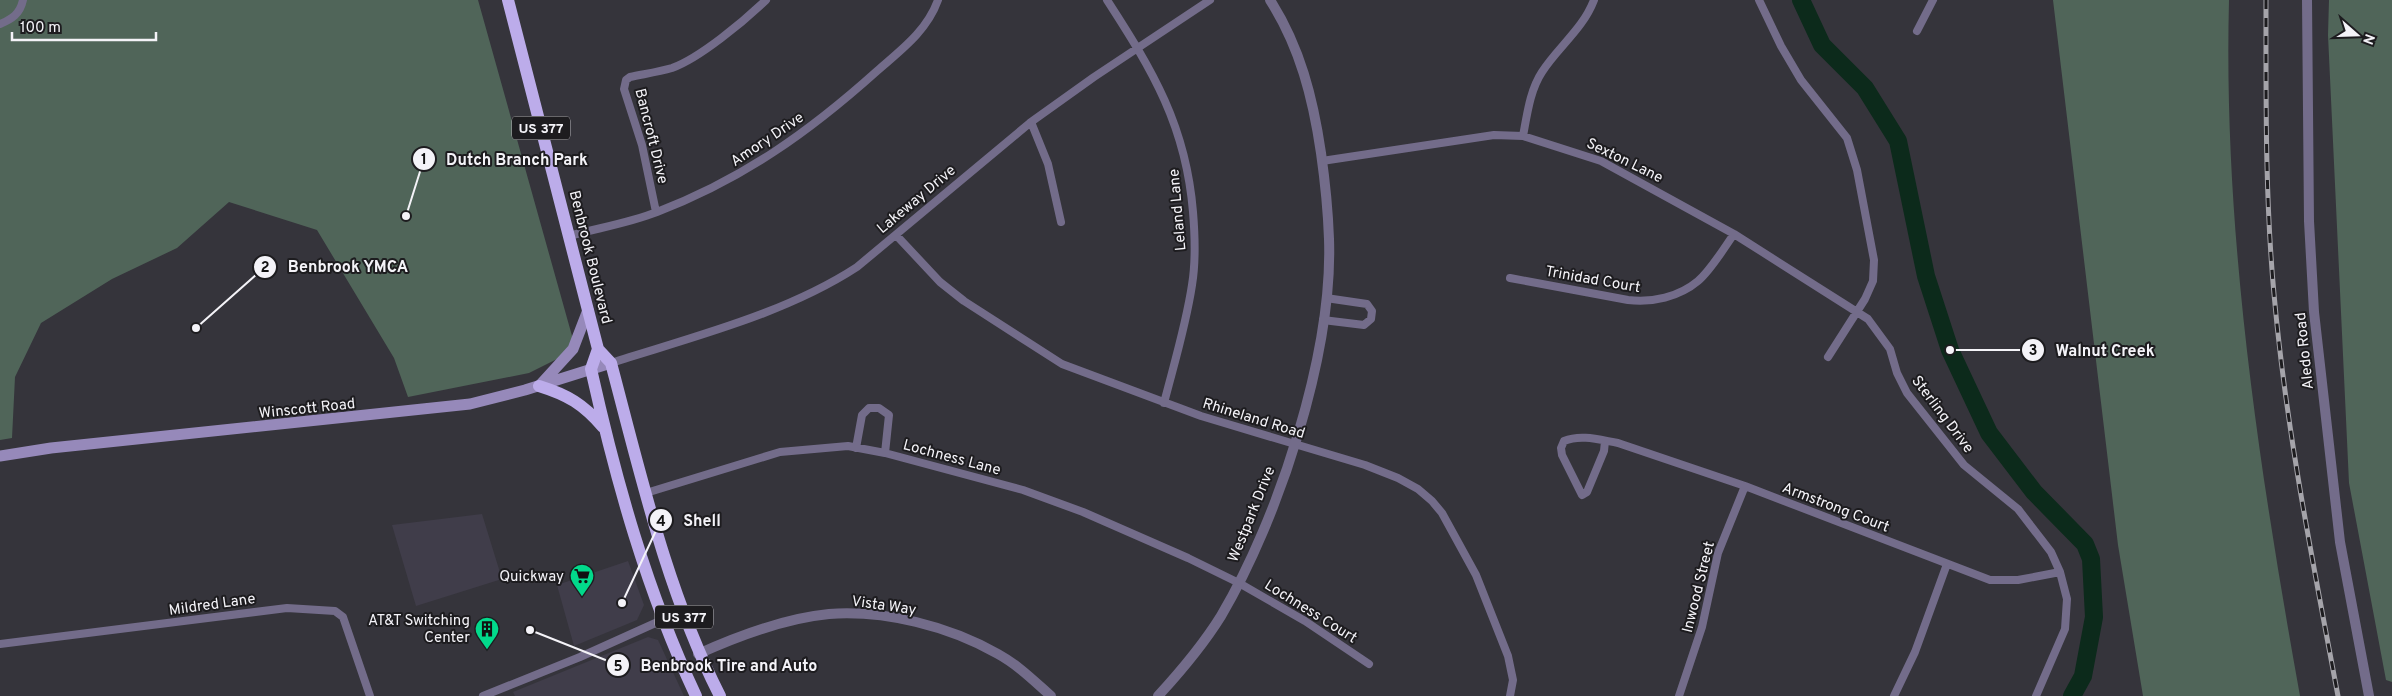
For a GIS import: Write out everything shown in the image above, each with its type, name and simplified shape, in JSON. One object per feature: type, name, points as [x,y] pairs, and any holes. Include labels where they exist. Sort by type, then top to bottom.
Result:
[{"type":"highway","name":"Benbrook Boulevard","points":[[508,0],[598,349],[611,363],[646,493],[682,611],[698,654],[720,696]]},
{"type":"highway","points":[[591,369],[598,349]]},
{"type":"highway","name":"US 377","points":[[591,369],[605,429],[646,573],[663,619],[696,696]]},
{"type":"highway","points":[[539,386],[558,392],[580,403],[605,429]]},
{"type":"main road","points":[[539,386],[573,349],[588,310]]},
{"type":"main road","name":"Winscott Road","points":[[0,456],[51,448],[470,404],[539,386],[611,363]]},
{"type":"street","points":[[0,24],[12,20],[22,6],[23,0]]},
{"type":"street","name":"Bancroft Drive","points":[[656,212],[642,145],[624,89],[626,80],[686,61],[718,39],[766,0]]},
{"type":"street","name":"Amory Drive","points":[[569,236],[656,212],[728,180],[760,163],[809,128],[858,89],[918,35],[929,20],[938,0]]},
{"type":"street","name":"Leland Lane","points":[[1107,0],[1138,48],[1162,92],[1179,133],[1190,177],[1195,229],[1195,253],[1191,291],[1164,403]]},
{"type":"street","name":"Lakeway Drive","points":[[611,363],[689,339],[821,289],[857,267],[1031,122],[1210,0]]},
{"type":"street","name":"Westpark Drive","points":[[1158,696],[1204,641],[1239,584],[1281,485],[1313,377],[1323,320],[1329,240],[1322,161],[1316,120],[1300,58],[1282,19],[1270,0]]},
{"type":"street","points":[[1523,136],[1528,105],[1541,73],[1589,14],[1594,0]]},
{"type":"street","points":[[1759,0],[1781,46],[1801,80],[1847,138],[1854,162],[1874,260],[1873,281],[1865,299],[1828,356]]},
{"type":"street","points":[[1917,31],[1933,0]]},
{"type":"street","name":"Aledo Road","points":[[2307,0],[2309,221],[2314,312],[2340,542],[2369,696]]},
{"type":"street","points":[[1031,122],[1048,164],[1061,222]]},
{"type":"street","name":"Sexton Lane","points":[[1322,161],[1494,135],[1523,136],[1601,161],[1734,234],[1857,311]]},
{"type":"street","name":"Trinidad Court","points":[[1510,278],[1628,300],[1644,302],[1660,300],[1699,280],[1734,234]]},
{"type":"street","name":"Rhineland Road","points":[[896,235],[940,282],[964,301],[1040,352],[1062,364],[1164,403],[1365,465],[1398,478],[1418,489],[1432,501],[1466,555],[1511,668],[1510,696]]},
{"type":"street","points":[[1323,320],[1364,325],[1371,320],[1372,311],[1367,304],[1326,298]]},
{"type":"street","name":"Sterling Drive","points":[[1857,311],[1868,319],[1890,349],[1897,373],[1907,394],[1964,465],[2018,509],[2051,552],[2060,572],[2067,599],[2065,629],[2036,696]]},
{"type":"street","points":[[856,448],[862,415],[869,408],[879,408],[889,415],[885,453]]},
{"type":"street","name":"Armstrong Court","points":[[1605,441],[1604,451],[1586,492],[1582,495],[1562,455],[1561,448],[1564,441],[1575,437],[1618,442],[1745,486],[1990,580],[2018,580],[2060,572]]},
{"type":"street","name":"Lochness Lane","points":[[646,493],[780,452],[813,448],[856,448],[885,453],[1023,490],[1083,512],[1188,558],[1239,584]]},
{"type":"street","name":"Inwood Street","points":[[1679,696],[1702,627],[1718,553],[1745,486]]},
{"type":"street","points":[[1894,696],[1916,652],[1947,564]]},
{"type":"street","name":"Lochness Court","points":[[1239,584],[1305,621],[1368,664]]},
{"type":"street","name":"Mildred Lane","points":[[0,644],[287,608],[335,611],[343,617],[370,696]]},
{"type":"street","points":[[483,696],[580,657],[682,611]]},
{"type":"street","name":"Vista Way","points":[[698,654],[762,630],[806,618],[855,614],[895,619],[934,628],[991,650],[1013,663],[1051,696]]},
{"type":"shaded area","points":[[482,514],[502,579],[416,606],[392,525]]},
{"type":"shaded area","points":[[628,561],[644,605],[637,620],[574,646],[557,585]]},
{"type":"shaded area","points":[[648,637],[658,640],[684,696],[515,696],[513,692]]},
{"type":"green space","points":[[0,0],[478,0],[574,343],[561,357],[529,373],[408,397],[394,358],[317,230],[229,202],[177,248],[112,279],[41,323],[15,377],[12,438],[0,440]]},
{"type":"green space","points":[[2053,0],[2229,0],[2232,175],[2238,262],[2258,437],[2300,696],[2143,696],[2118,545]]},
{"type":"green space","points":[[2329,0],[2392,0],[2392,682],[2386,680],[2349,483],[2328,35]]},
{"type":"waterway","points":[[1801,0],[1822,45],[1865,88],[1898,141],[1926,276],[1950,350],[1989,433],[2034,492],[2085,544],[2091,559],[2094,617],[2083,676],[2072,696]]},
{"type":"railway","points":[[2266,0],[2268,184],[2271,258],[2279,345],[2301,496],[2338,696]]},
{"type":"place","name":"Dutch Branch Park","points":[[406,216]]},
{"type":"place","name":"Benbrook YMCA","points":[[196,328]]},
{"type":"place","name":"Walnut Creek","points":[[1950,350]]},
{"type":"place","name":"Quickway","points":[[582,597]]},
{"type":"place","name":"Shell","points":[[622,603]]},
{"type":"place","name":"Benbrook Tire and Auto","points":[[530,630]]},
{"type":"place","name":"AT&T Switching Center","points":[[487,650]]}]
